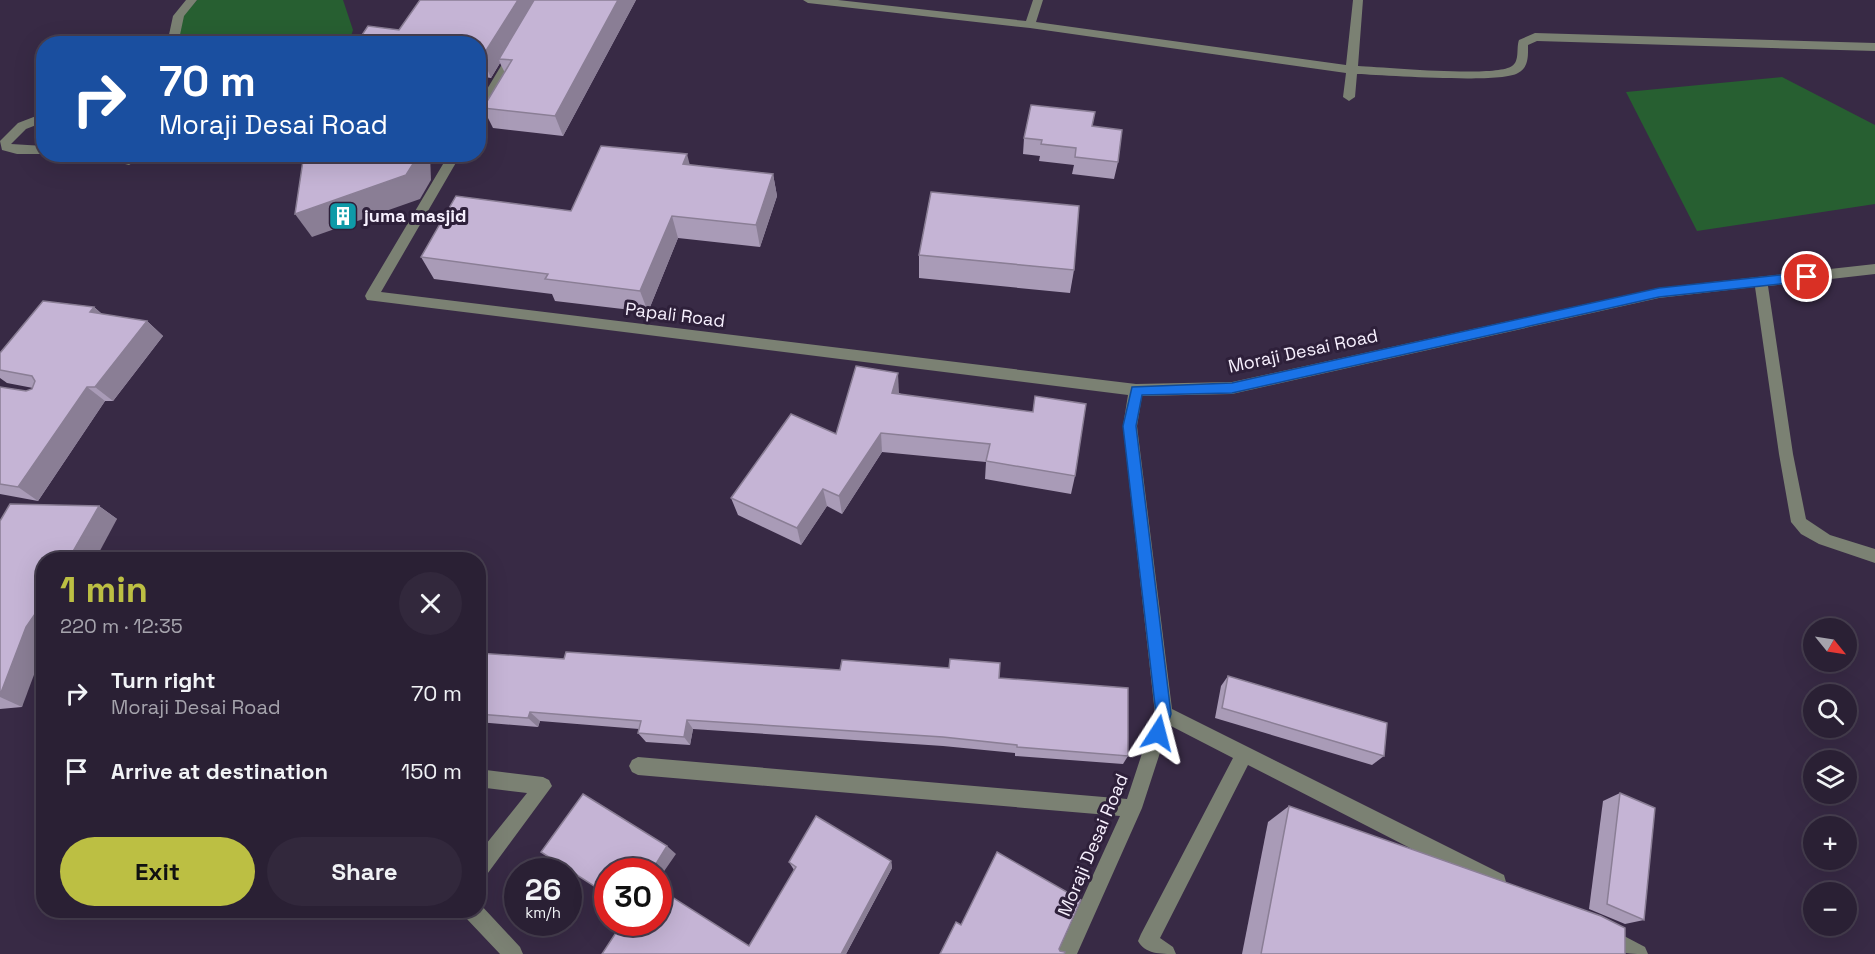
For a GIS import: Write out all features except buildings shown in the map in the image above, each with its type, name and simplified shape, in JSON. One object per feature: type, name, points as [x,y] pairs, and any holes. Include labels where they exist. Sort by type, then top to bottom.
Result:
[{"type":"street","points":[[173,36],[179,14],[192,0]]},
{"type":"street","points":[[808,0],[1030,25],[1353,70],[1483,75],[1514,71],[1522,63],[1523,43],[1535,37],[1875,47]]},
{"type":"street","points":[[912,11],[918,0]]},
{"type":"street","points":[[1030,25],[1038,0]]},
{"type":"street","points":[[1349,97],[1358,0]]},
{"type":"street","points":[[486,102],[518,48]]},
{"type":"street","points":[[36,120],[22,126],[9,136],[3,148],[36,150]]},
{"type":"street","name":"Papali Road","points":[[450,162],[372,296],[1136,390]]},
{"type":"street","name":"Moraji Desai Road","points":[[1067,954],[1133,808],[1164,714],[1130,426],[1136,390],[1232,388],[1659,293],[1875,269]]},
{"type":"street","points":[[1761,282],[1786,454],[1799,522],[1816,536],[1875,556]]},
{"type":"street","points":[[1164,714],[1510,888]]},
{"type":"street","points":[[1167,954],[1148,941],[1244,754]]},
{"type":"street","points":[[638,766],[1133,808]]},
{"type":"street","points":[[486,779],[543,786],[486,860]]},
{"type":"street","points":[[479,918],[513,954]]},
{"type":"street","points":[[1596,932],[1638,954]]},
{"type":"green space","points":[[197,0],[343,0],[353,30],[351,36],[175,36],[177,23]]},
{"type":"green space","points":[[1782,77],[1875,125],[1875,204],[1697,231],[1626,92]]},
{"type":"place","name":"juma masjid","points":[[343,216]]},
{"type":"route","points":[[1158,733],[1164,714],[1130,426],[1136,390],[1232,388],[1659,293],[1807,277]]}]
